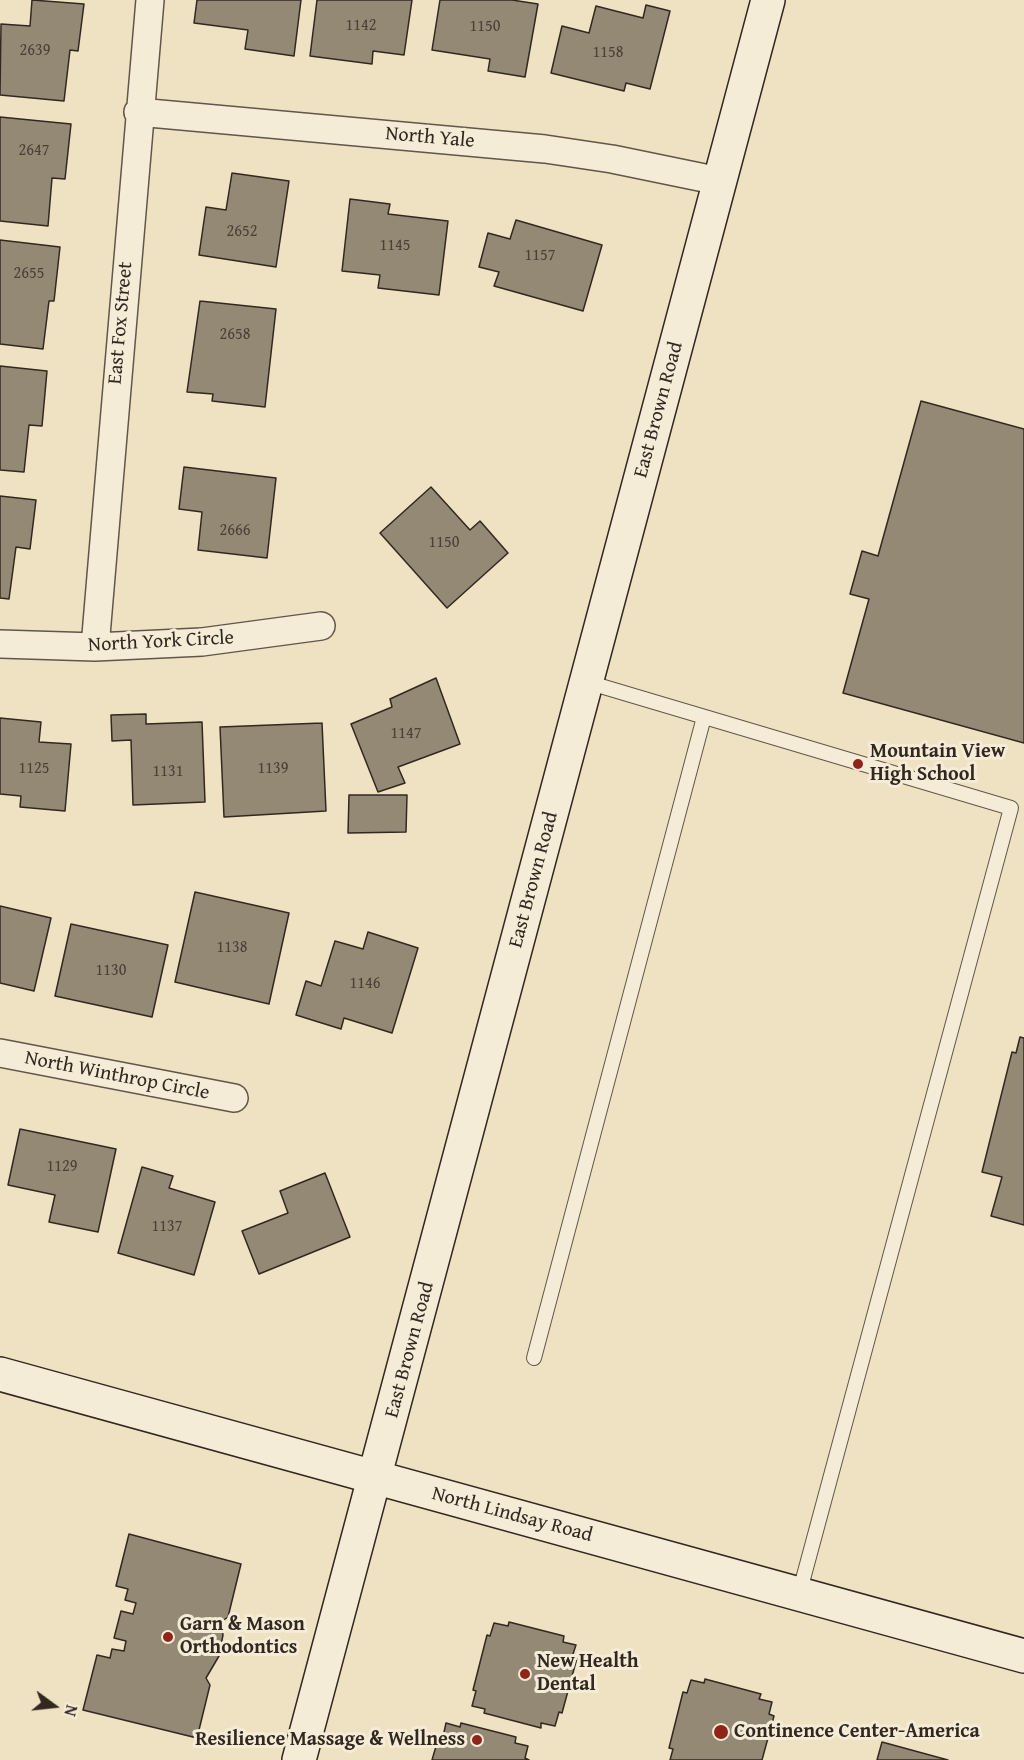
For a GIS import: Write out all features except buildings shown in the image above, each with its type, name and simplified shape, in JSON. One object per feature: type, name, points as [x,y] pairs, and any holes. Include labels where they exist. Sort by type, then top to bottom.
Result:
[{"type":"main road","name":"East Brown Road","points":[[299,1760],[768,0]]},
{"type":"main road","name":"North Lindsay Road","points":[[0,1374],[1024,1656]]},
{"type":"street","name":"East Fox Street","points":[[95,647],[138,112],[150,0]]},
{"type":"street","name":"North Yale","points":[[138,112],[556,150],[612,159],[719,182]]},
{"type":"street","name":"North York Circle","points":[[0,644],[95,647],[202,642],[321,626]]},
{"type":"street","name":"North Winthrop Circle","points":[[0,1053],[234,1098]]},
{"type":"lane","points":[[587,682],[1011,808],[799,1594]]},
{"type":"lane","points":[[534,1358],[704,717]]},
{"type":"place","name":"Mountain View High School","points":[[858,764]]},
{"type":"place","name":"Garn & Mason Orthodontics","points":[[168,1637]]},
{"type":"place","name":"New Health Dental","points":[[525,1674]]},
{"type":"place","name":"Continence Center-America","points":[[721,1732]]},
{"type":"place","name":"Resilience Massage & Wellness","points":[[477,1740]]}]
